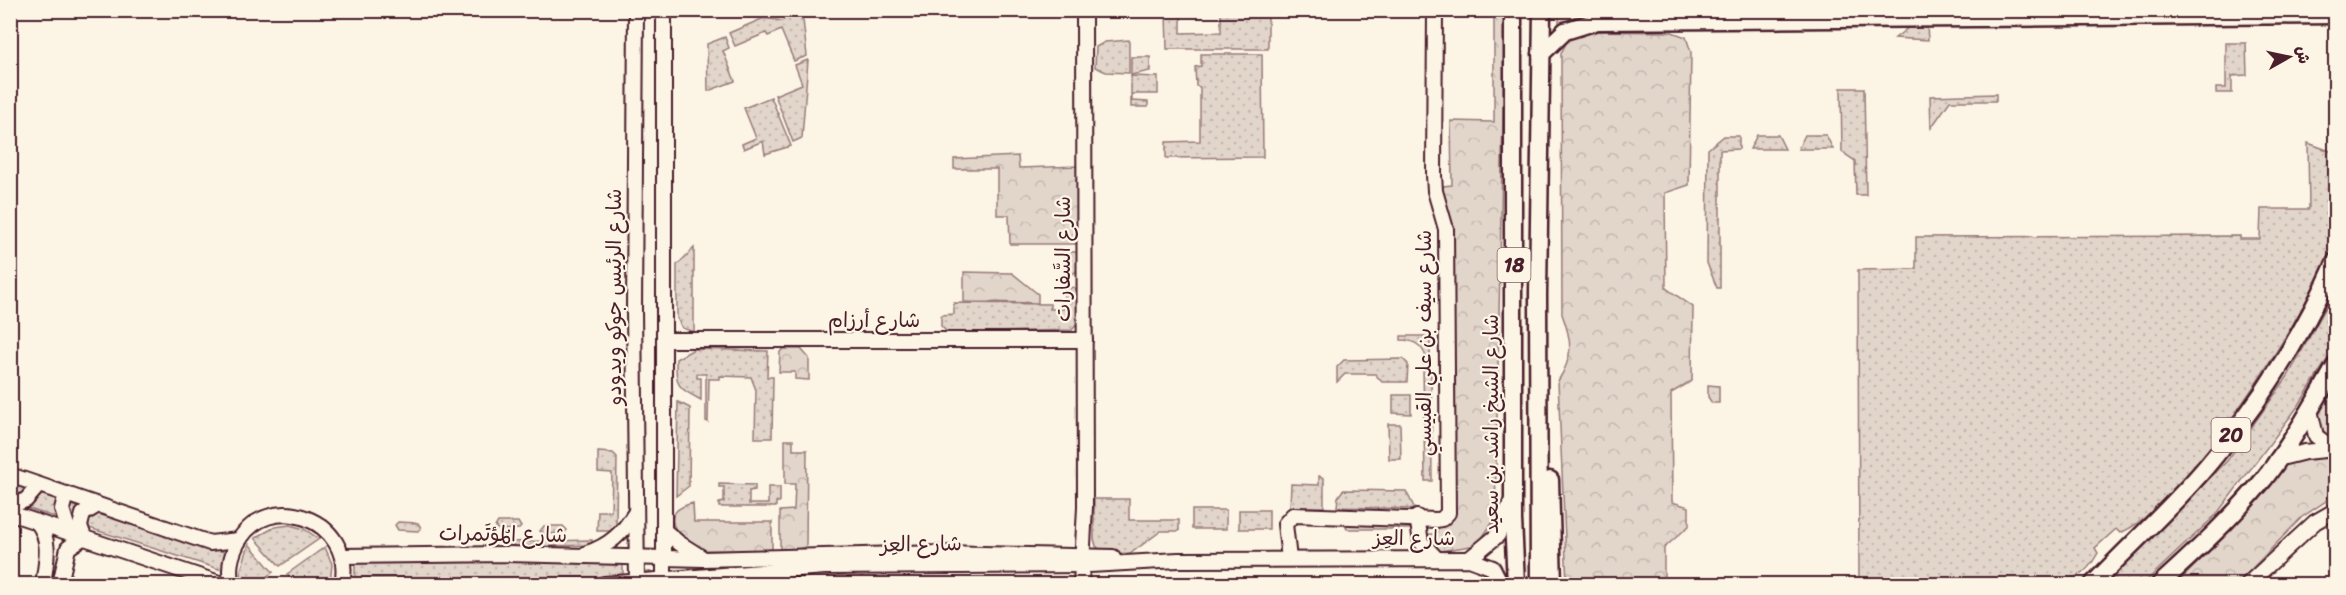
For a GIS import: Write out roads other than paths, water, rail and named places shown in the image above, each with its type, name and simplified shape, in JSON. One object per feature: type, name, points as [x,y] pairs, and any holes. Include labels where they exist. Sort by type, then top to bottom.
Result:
[{"type":"main road","name":"شارع الشيخ راشد بن سعيد","points":[[1513,10],[1513,520],[1516,585]]},
{"type":"main road","name":"18","points":[[1539,585],[1538,294],[1542,10]]},
{"type":"main road","points":[[1541,54],[1565,31],[1582,23],[1597,21],[2332,16]]},
{"type":"main road","name":"20","points":[[2092,585],[2222,448],[2275,377],[2316,304],[2336,261]]},
{"type":"main road","points":[[1538,294],[1549,382],[1552,585]]},
{"type":"main road","name":"20","points":[[2160,585],[2220,529],[2277,459],[2310,410],[2336,365]]},
{"type":"main road","points":[[1508,585],[1513,520]]},
{"type":"street","name":"شارع الرئيس جوكو ويدودو","points":[[636,10],[634,513],[639,557],[637,583]]},
{"type":"street","points":[[664,10],[664,582]]},
{"type":"street","name":"شارع السَّفارات","points":[[1081,585],[1085,560],[1084,10]]},
{"type":"street","name":"شارع سيف بن علي القبيسي","points":[[1423,518],[1442,510],[1446,497],[1446,229],[1435,191],[1434,175],[1435,10]]},
{"type":"street","points":[[634,310],[642,334],[639,557],[664,582]]},
{"type":"street","name":"شارع أرزام","points":[[664,340],[1085,340]]},
{"type":"street","points":[[2310,410],[2316,436],[2334,449]]},
{"type":"street","points":[[2277,459],[2305,452],[2334,449]]},
{"type":"street","points":[[10,475],[210,543],[239,540]]},
{"type":"street","points":[[10,506],[26,500],[39,485]]},
{"type":"street","points":[[66,494],[62,509],[69,532]]},
{"type":"street","name":"شارع العِز","points":[[1469,559],[1498,535],[1514,495]]},
{"type":"street","points":[[84,537],[80,526],[83,514],[98,505]]},
{"type":"street","points":[[2248,585],[2315,522],[2336,510]]},
{"type":"street","points":[[10,513],[222,585]]},
{"type":"street","points":[[577,555],[611,542],[625,529],[634,513]]},
{"type":"street","points":[[232,585],[230,566],[239,540],[252,526],[266,518],[293,515],[309,519],[327,530],[342,556],[342,585]]},
{"type":"street","points":[[1289,559],[1288,534],[1295,523],[1305,518],[1423,518],[1421,542],[1437,559]]},
{"type":"street","points":[[38,522],[44,529],[47,542],[43,585]]},
{"type":"street","points":[[665,531],[678,543],[703,559]]},
{"type":"street","points":[[60,585],[68,548],[84,537]]},
{"type":"street","name":"شارع العِز","points":[[664,558],[913,553],[1085,560]]},
{"type":"street","name":"شارع المُؤتَمرات","points":[[342,556],[577,555],[664,558]]},
{"type":"street","name":"شارع العِز","points":[[664,582],[825,567],[1085,560],[1469,559],[1493,568],[1501,585]]},
{"type":"street","name":"شارع السَّفارات","points":[[1085,560],[1089,585]]},
{"type":"street","points":[[604,585],[664,582]]}]
